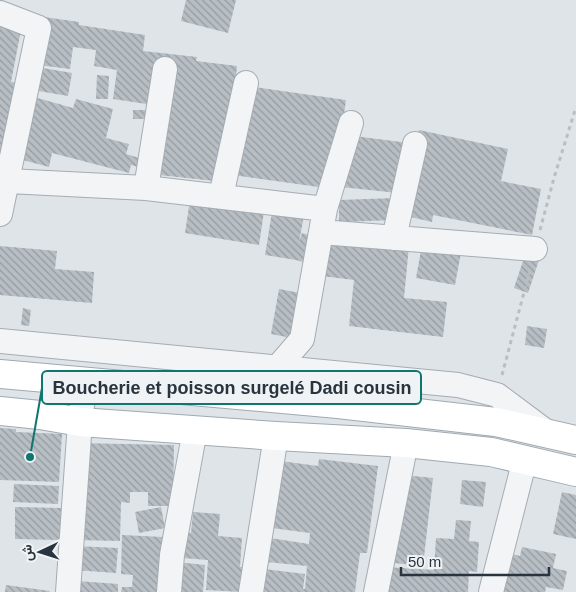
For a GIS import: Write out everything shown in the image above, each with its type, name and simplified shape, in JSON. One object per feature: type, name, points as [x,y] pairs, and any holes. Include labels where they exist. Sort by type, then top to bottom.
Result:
[{"type":"main road","points":[[0,374],[338,404],[496,422],[576,440]]},
{"type":"main road","points":[[0,411],[80,422],[406,443],[491,452],[576,472]]},
{"type":"street","points":[[0,13],[39,28],[4,180],[0,214]]},
{"type":"street","points":[[146,188],[165,69]]},
{"type":"street","points":[[221,196],[246,83]]},
{"type":"street","points":[[276,369],[302,339],[325,209],[351,123]]},
{"type":"street","points":[[394,238],[415,144]]},
{"type":"street","points":[[4,180],[146,188],[325,209]]},
{"type":"street","points":[[321,232],[535,249]]},
{"type":"street","points":[[0,341],[458,386],[497,395],[549,434]]},
{"type":"street","points":[[68,592],[80,422],[85,382]]},
{"type":"street","points":[[169,592],[172,555],[195,430]]},
{"type":"street","points":[[251,592],[276,436]]},
{"type":"street","points":[[376,592],[406,443]]},
{"type":"street","points":[[491,592],[525,460]]},
{"type":"building","points":[[186,0],[236,0],[228,33],[181,21]]},
{"type":"building","points":[[44,17],[79,22],[79,25],[145,35],[143,51],[197,57],[196,61],[237,66],[224,182],[159,175],[153,105],[113,99],[117,70],[94,66],[96,50],[73,47],[70,69],[38,65]]},
{"type":"building","points":[[0,21],[22,25],[11,82],[19,83],[0,157]]},
{"type":"building","points":[[37,67],[72,73],[68,96],[33,90]]},
{"type":"building","points":[[97,75],[109,76],[108,99],[96,99]]},
{"type":"building","points":[[246,86],[346,100],[335,178],[326,188],[233,175]]},
{"type":"building","points":[[34,97],[73,108],[76,99],[113,109],[106,138],[129,144],[126,154],[146,160],[143,168],[131,165],[129,173],[52,153],[49,167],[19,159]]},
{"type":"building","points":[[133,110],[147,110],[147,119],[133,119]]},
{"type":"building","points":[[419,130],[508,149],[501,181],[541,189],[532,235],[433,215],[432,222],[402,215]]},
{"type":"building","points":[[346,135],[409,143],[398,193],[341,187]]},
{"type":"building","points":[[191,193],[265,205],[259,245],[185,233]]},
{"type":"building","points":[[275,194],[307,200],[299,242],[302,233],[315,237],[307,263],[265,255]]},
{"type":"building","points":[[395,198],[395,220],[339,222],[339,200]]},
{"type":"building","points":[[424,234],[463,242],[455,285],[416,278]]},
{"type":"building","points":[[327,237],[409,246],[404,298],[447,302],[443,337],[349,326],[354,280],[322,276]]},
{"type":"building","points":[[0,246],[57,251],[55,269],[94,272],[92,303],[0,295]]},
{"type":"building","points":[[526,252],[540,257],[528,293],[514,288]]},
{"type":"building","points":[[279,289],[305,294],[297,339],[271,334]]},
{"type":"building","points":[[23,308],[31,310],[29,326],[21,325]]},
{"type":"building","points":[[527,326],[547,329],[544,348],[525,345]]},
{"type":"building","points":[[0,428],[16,429],[16,432],[62,434],[59,482],[0,480]]},
{"type":"building","points":[[77,443],[174,445],[173,506],[148,506],[148,492],[130,492],[130,503],[121,502],[120,541],[75,540]]},
{"type":"building","points":[[319,459],[378,466],[367,553],[360,553],[355,592],[253,592],[256,568],[305,574],[303,589],[305,589],[307,566],[267,562],[270,538],[309,544],[310,533],[264,527],[273,460],[318,466]]},
{"type":"building","points":[[404,475],[433,478],[423,566],[394,563]]},
{"type":"building","points":[[462,480],[486,482],[483,507],[460,504]]},
{"type":"building","points":[[14,484],[59,486],[58,504],[13,502]]},
{"type":"building","points":[[562,492],[576,495],[576,539],[553,534]]},
{"type":"building","points":[[15,507],[61,508],[60,540],[15,539]]},
{"type":"building","points":[[161,507],[165,528],[139,533],[135,512]]},
{"type":"building","points":[[193,512],[220,514],[218,536],[242,538],[240,567],[244,567],[242,592],[206,590],[208,560],[182,558],[183,532],[191,533]]},
{"type":"building","points":[[456,520],[471,521],[469,541],[479,542],[477,572],[469,571],[468,592],[384,592],[386,567],[434,570],[436,538],[454,539]]},
{"type":"building","points":[[122,535],[163,537],[163,592],[121,592],[122,587],[132,587],[133,575],[121,574]]},
{"type":"building","points":[[75,546],[118,548],[116,573],[74,570]]},
{"type":"building","points":[[522,547],[556,554],[553,568],[567,571],[563,590],[546,587],[545,592],[495,592],[504,552],[520,556]]},
{"type":"building","points":[[177,562],[205,565],[203,592],[174,592]]},
{"type":"building","points":[[77,581],[118,584],[118,592],[76,592]]},
{"type":"building","points":[[6,585],[50,591],[5,592]]},
{"type":"place","name":"Boucherie et poisson surgelé Dadi cousin","points":[[30,457]]}]
